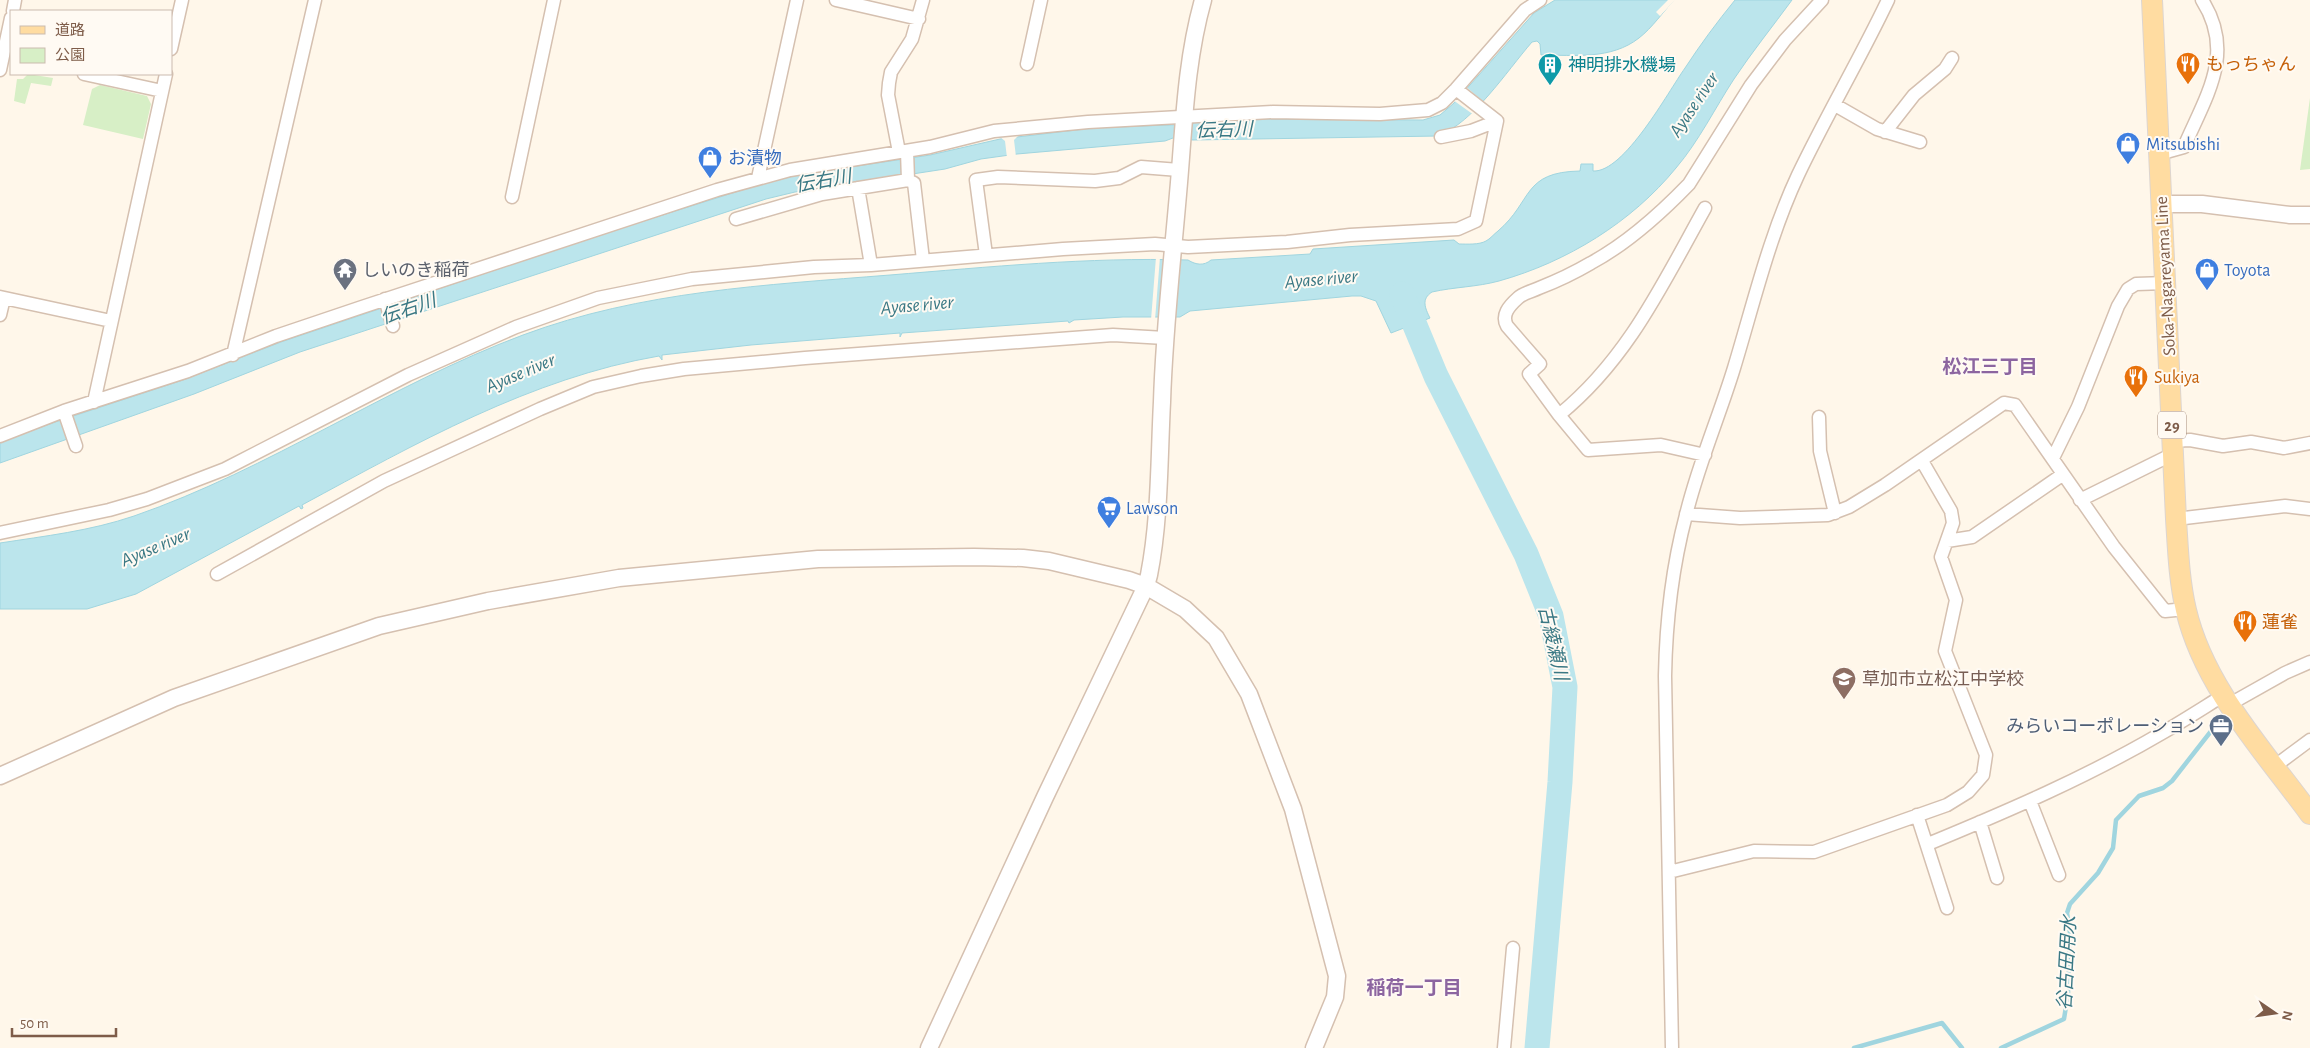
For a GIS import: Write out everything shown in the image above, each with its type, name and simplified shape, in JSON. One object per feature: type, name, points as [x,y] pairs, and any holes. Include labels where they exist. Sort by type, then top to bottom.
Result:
[{"type":"main road","name":"Soka-Nagareyama Line","points":[[2152,0],[2176,518],[2180,569],[2186,609],[2198,646],[2227,699],[2310,814]]},
{"type":"street","points":[[172,45],[182,0]]},
{"type":"street","points":[[233,354],[315,0]]},
{"type":"street","points":[[512,197],[554,0]]},
{"type":"street","points":[[758,178],[797,0]]},
{"type":"street","points":[[836,0],[919,19]]},
{"type":"street","points":[[923,0],[919,19],[910,44],[891,72],[888,95],[904,152],[908,178],[914,183],[923,260]]},
{"type":"street","points":[[1027,64],[1041,0]]},
{"type":"street","points":[[929,1048],[1045,797],[1146,586],[1150,568],[1158,493],[1165,332],[1190,52],[1203,0]]},
{"type":"street","points":[[0,436],[94,402],[141,388],[276,336],[758,178],[833,162],[930,147],[994,131],[1088,122],[1273,112],[1409,112],[1428,110],[1442,103],[1456,90],[1525,10],[1540,0]]},
{"type":"street","points":[[1706,455],[1661,445],[1588,450],[1529,374],[1540,364],[1503,319],[1505,313],[1519,296],[1568,276],[1615,249],[1643,228],[1689,184],[1751,85],[1786,40],[1822,0]]},
{"type":"street","points":[[1672,1048],[1666,645],[1676,559],[1686,514],[1706,455],[1773,234],[1799,173],[1888,0]]},
{"type":"street","points":[[2159,154],[2184,147],[2214,77],[2219,55],[2217,35],[2214,20],[2202,0]]},
{"type":"street","points":[[0,70],[5,56],[10,24]]},
{"type":"street","points":[[1885,132],[1914,95],[1944,69],[1952,58]]},
{"type":"street","points":[[89,75],[162,91]]},
{"type":"street","points":[[94,402],[166,75]]},
{"type":"street","points":[[1456,90],[1497,121]]},
{"type":"street","points":[[1835,105],[1885,132],[1920,142]]},
{"type":"street","points":[[1441,137],[1471,131],[1497,121]]},
{"type":"street","points":[[0,532],[109,510],[147,499],[225,469],[408,376],[516,327],[598,298],[692,279],[986,254],[1154,244],[1172,250],[1260,244],[1341,235],[1458,229],[1476,221],[1497,121]]},
{"type":"street","points":[[986,254],[976,180],[998,177],[1095,181],[1119,178],[1141,167],[1179,170]]},
{"type":"street","points":[[736,218],[822,194],[908,178]]},
{"type":"street","points":[[858,188],[872,265]]},
{"type":"street","points":[[2162,204],[2202,204],[2290,215],[2310,215]]},
{"type":"street","points":[[1559,414],[1590,388],[1627,344],[1705,208]]},
{"type":"street","points":[[2053,458],[2078,407],[2118,306],[2128,289],[2136,284],[2166,283]]},
{"type":"street","points":[[0,316],[2,298],[111,321]]},
{"type":"street","points":[[385,299],[393,326]]},
{"type":"street","points":[[217,574],[384,481],[540,409],[593,387],[684,369],[814,357],[1165,332]]},
{"type":"street","points":[[1686,514],[1740,518],[1828,515],[1835,513],[1864,498],[1922,461],[2004,403],[2015,405],[2080,500],[2165,610],[2186,609]]},
{"type":"street","points":[[65,414],[74,442]]},
{"type":"street","points":[[1819,417],[1820,451],[1835,513]]},
{"type":"street","points":[[2080,500],[2173,447],[2190,440],[2223,446],[2251,442],[2284,448],[2310,443]]},
{"type":"street","points":[[1669,872],[1754,851],[1814,852],[1947,805],[1968,792],[1983,775],[1986,755],[1945,651],[1956,600],[1941,557],[1953,523],[1951,511],[1922,461]]},
{"type":"street","points":[[1947,541],[1972,537],[2062,475]]},
{"type":"street","points":[[2176,518],[2285,506],[2310,509]]},
{"type":"street","points":[[0,776],[159,704],[276,661],[379,626],[547,589],[671,572],[818,559],[868,557],[1023,558],[1068,565],[1146,586],[1185,609],[1216,638],[1249,694],[1294,809],[1337,976],[1335,996],[1314,1048]]},
{"type":"street","points":[[1928,844],[2030,801],[2227,699],[2310,662]]},
{"type":"street","points":[[2275,766],[2310,740]]},
{"type":"street","points":[[2030,801],[2059,875]]},
{"type":"street","points":[[1917,815],[1928,844],[1947,908]]},
{"type":"street","points":[[1980,822],[1997,878]]},
{"type":"street","points":[[1504,1048],[1512,948]]},
{"type":"green space","points":[[27,75],[53,78],[51,86],[31,83],[25,104],[14,101],[17,79],[23,79]]},
{"type":"green space","points":[[100,85],[147,96],[151,104],[143,139],[83,125],[92,89]]},
{"type":"green space","points":[[2310,98],[2310,169],[2300,170]]},
{"type":"water","name":"伝右川","points":[[1555,0],[1674,0],[1644,34],[1617,50],[1592,55],[1541,55],[1540,44],[1537,41],[1532,42],[1477,108],[1464,120],[1438,136],[1193,140],[1173,138],[1165,141],[981,159],[945,169],[795,192],[766,199],[300,352],[194,394],[0,463],[0,442],[58,421],[183,380],[281,342],[596,236],[761,184],[798,175],[930,155],[1000,139],[1093,128],[1193,124],[1194,121],[1250,119],[1423,120],[1440,115],[1454,103],[1534,13]]},
{"type":"water","name":"Ayase river","points":[[1735,0],[1792,0],[1734,79],[1692,147],[1659,188],[1619,222],[1596,238],[1549,263],[1499,281],[1432,292],[1425,301],[1430,318],[1391,333],[1376,301],[1361,296],[1352,296],[1190,311],[1180,317],[1123,317],[1074,320],[1069,323],[1068,321],[902,333],[900,337],[900,333],[751,345],[662,355],[662,360],[659,356],[612,366],[565,380],[475,416],[387,459],[302,505],[303,508],[301,509],[299,506],[136,594],[87,609],[0,609],[0,543],[101,526],[184,497],[282,451],[473,355],[523,335],[613,308],[658,299],[750,287],[1001,266],[1151,259],[1188,260],[1200,264],[1211,260],[1310,254],[1313,249],[1454,240],[1459,244],[1483,242],[1509,220],[1530,190],[1538,183],[1548,177],[1561,173],[1580,171],[1581,164],[1593,164],[1593,171],[1605,168],[1618,159],[1631,146],[1657,112],[1715,25]]},
{"type":"pier","points":[[1668,0],[1675,0],[1660,16],[1656,12]]},
{"type":"pier","points":[[1465,86],[1484,102],[1474,115],[1453,100]]},
{"type":"pier","points":[[1019,135],[1014,140],[1016,157],[1007,158],[1005,141],[1000,137]]},
{"type":"pier","points":[[1156,257],[1160,257],[1155,320],[1151,320]]},
{"type":"waterway","name":"古綾瀬川","points":[[1402,294],[1436,376],[1526,554],[1551,616],[1565,687],[1560,782],[1537,1048]]},
{"type":"waterway","name":"谷古田用水","points":[[2001,1048],[2064,1019],[2068,994],[2070,933],[2067,913],[2070,904],[2098,873],[2113,848],[2116,820],[2139,796],[2163,788],[2172,781],[2219,721]]},
{"type":"waterway","name":"谷古田用水","points":[[1854,1048],[1942,1023],[1962,1048]]},
{"type":"place","name":"もっちゃん","points":[[2188,85]]},
{"type":"place","name":"神明排水機場","points":[[1550,86]]},
{"type":"place","name":"Mitsubishi","points":[[2128,165]]},
{"type":"place","name":"お漬物","points":[[710,179]]},
{"type":"place","name":"しいのき稲荷","points":[[345,291]]},
{"type":"place","name":"Toyota","points":[[2207,291]]},
{"type":"place","name":"Sukiya","points":[[2136,398]]},
{"type":"place","name":"Lawson","points":[[1109,529]]},
{"type":"place","name":"蓮雀","points":[[2245,643]]},
{"type":"place","name":"草加市立松江中学校","points":[[1844,700]]},
{"type":"place","name":"みらいコーポレーション","points":[[2221,747]]},
{"type":"district","name":"松江三丁目","points":[[1990,366]]},
{"type":"district","name":"稲荷一丁目","points":[[1414,987]]}]
